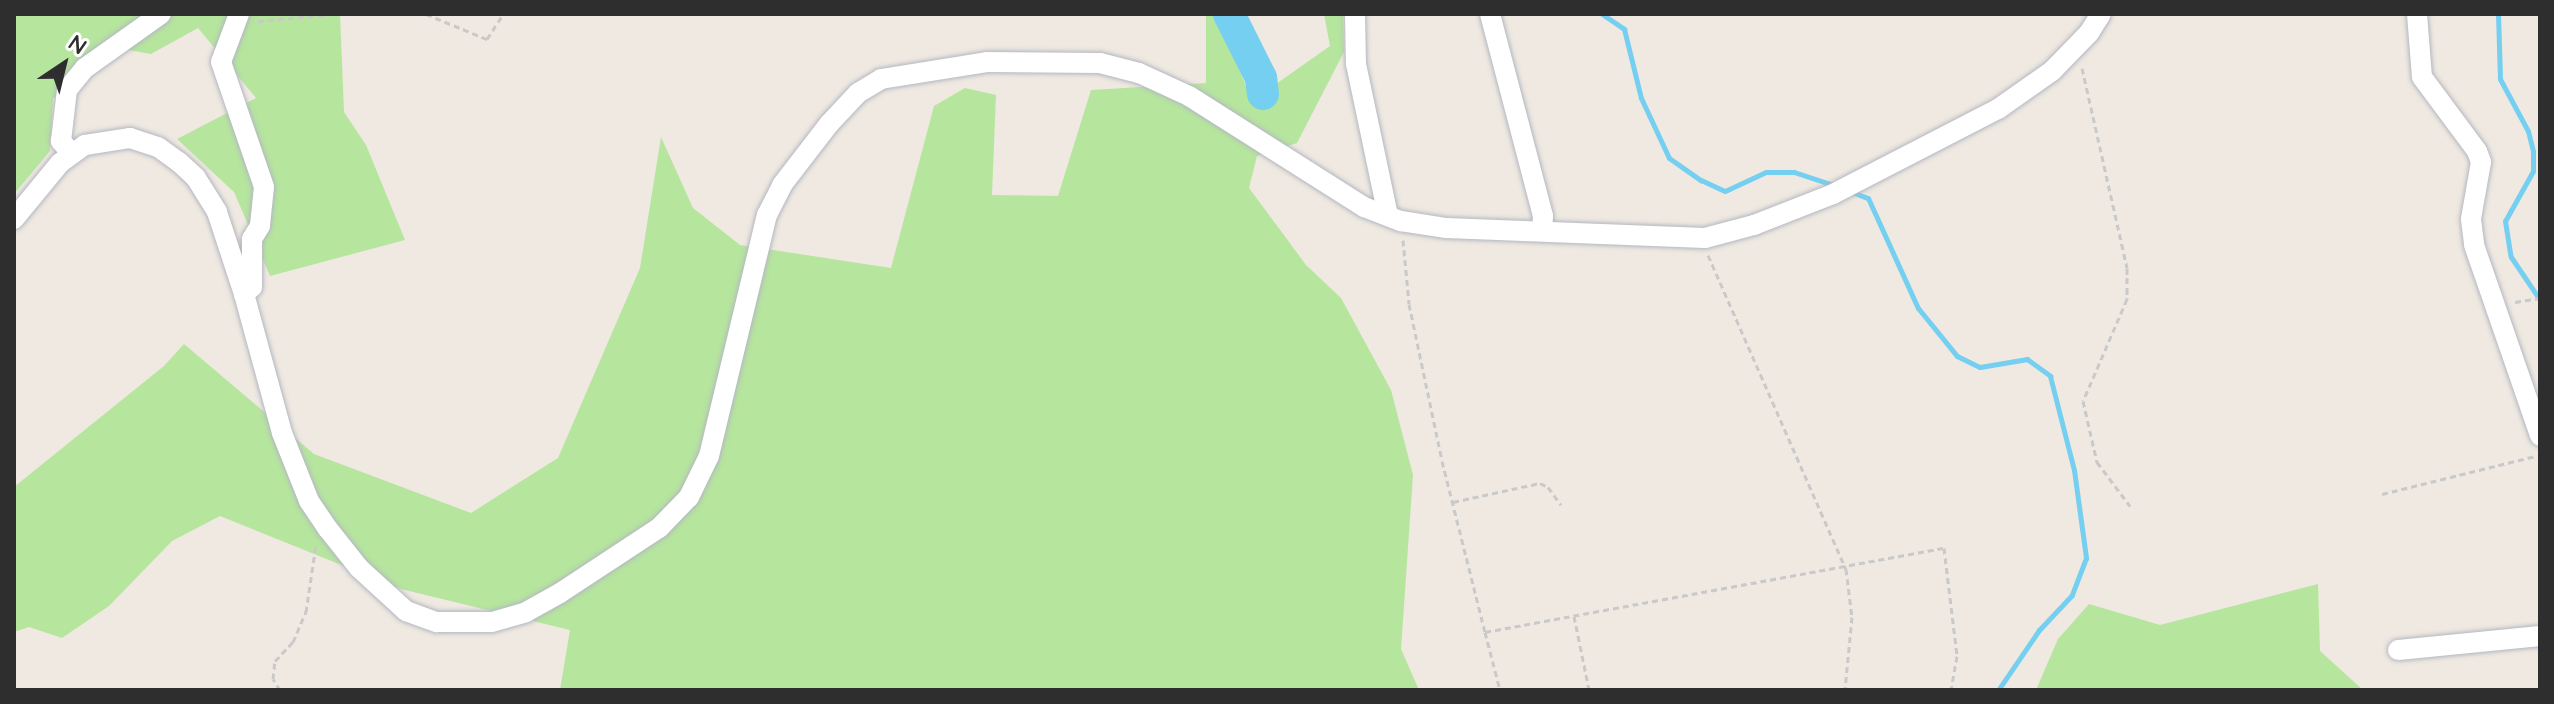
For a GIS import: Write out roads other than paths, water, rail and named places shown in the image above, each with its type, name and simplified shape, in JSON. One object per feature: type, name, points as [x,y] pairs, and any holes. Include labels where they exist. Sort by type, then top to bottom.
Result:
[{"type":"street","points":[[71,153],[61,141],[67,90],[85,68],[161,14]]},
{"type":"street","points":[[1355,14],[1356,64],[1395,219]]},
{"type":"street","points":[[1490,14],[1543,216],[1542,231]]},
{"type":"street","points":[[14,219],[71,153],[102,141],[130,138],[158,147],[179,162],[196,178],[217,212],[244,294],[282,433],[309,501],[328,529],[359,568],[406,611],[420,619],[456,623],[492,622],[526,612],[659,528],[689,497],[709,456],[760,238],[774,201],[844,106],[881,79],[987,62],[1075,61],[1139,73],[1189,96],[1364,207],[1395,219],[1446,228],[1705,238],[1754,225],[1833,194],[1998,109],[2035,85],[2074,50],[2101,14]]},
{"type":"street","points":[[2417,14],[2422,77],[2477,151],[2481,162],[2471,219],[2474,245],[2540,436]]},
{"type":"street","points":[[237,17],[221,62],[264,187],[260,226],[252,239],[252,287],[244,294]]},
{"type":"street","points":[[2398,650],[2540,636]]},
{"type":"waterway","points":[[1229,14],[1261,78],[1263,94]]},
{"type":"waterway","points":[[1602,14],[1624,29],[1641,98],[1669,158],[1701,180],[1725,191],[1766,172],[1794,172],[1836,186]]},
{"type":"waterway","points":[[2498,14],[2500,79],[2528,131],[2533,151],[2533,171],[2505,221],[2511,257],[2540,300]]},
{"type":"waterway","points":[[1852,192],[1868,198],[1918,308],[1957,356],[1980,367],[2027,359],[2050,376],[2074,470],[2086,558],[2072,595],[2039,630],[1998,690]]}]
